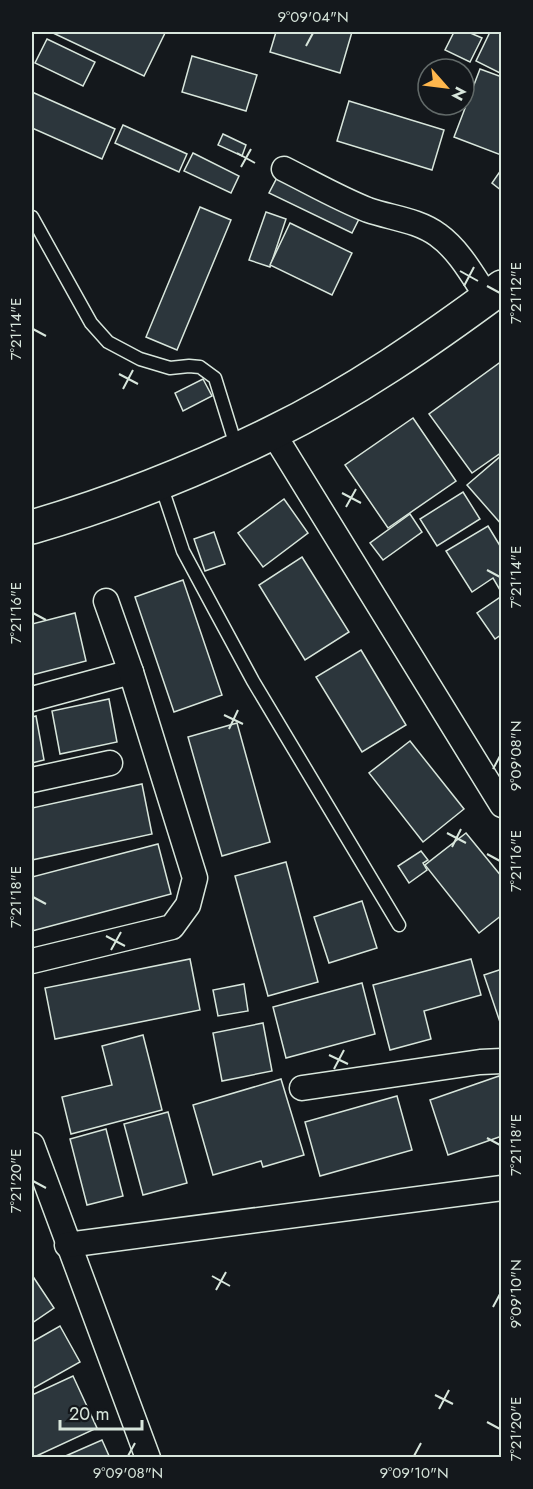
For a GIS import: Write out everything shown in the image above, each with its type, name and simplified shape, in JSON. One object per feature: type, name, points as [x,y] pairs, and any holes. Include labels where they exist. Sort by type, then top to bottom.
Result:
[{"type":"main road","points":[[32,527],[160,484],[273,433],[366,381],[457,320],[494,292]]},
{"type":"street","points":[[284,169],[368,210],[400,218],[429,229],[440,236],[494,292]]},
{"type":"street","points":[[273,433],[501,805]]},
{"type":"street","points":[[32,961],[172,927],[188,905],[195,878],[131,672],[106,600]]},
{"type":"street","points":[[32,699],[131,672]]},
{"type":"street","points":[[32,780],[110,764]]},
{"type":"street","points":[[302,1088],[480,1062],[501,1061]]},
{"type":"street","points":[[32,1145],[67,1245],[148,1458]]},
{"type":"street","points":[[67,1245],[501,1188]]},
{"type":"lane","points":[[32,217],[91,323],[108,342],[140,359],[170,368],[189,366],[200,368],[215,378],[237,449]]},
{"type":"lane","points":[[160,484],[183,551],[253,681],[399,925]]},
{"type":"building","points":[[54,32],[160,32],[165,33],[144,76]]},
{"type":"building","points":[[276,32],[352,32],[340,73],[270,52]]},
{"type":"building","points":[[454,32],[468,32],[482,38],[472,57],[460,57],[445,50]]},
{"type":"building","points":[[490,32],[502,32],[502,74],[476,61]]},
{"type":"building","points":[[47,39],[95,62],[83,86],[35,63]]},
{"type":"building","points":[[192,56],[257,75],[246,111],[182,92]]},
{"type":"building","points":[[480,69],[502,77],[501,155],[454,137],[462,117],[476,117],[476,79]]},
{"type":"building","points":[[32,92],[115,129],[102,159],[32,128]]},
{"type":"building","points":[[349,101],[444,130],[432,170],[337,141]]},
{"type":"building","points":[[123,125],[187,154],[179,172],[115,143]]},
{"type":"building","points":[[223,134],[246,145],[242,156],[218,145]]},
{"type":"building","points":[[193,153],[239,176],[231,193],[184,171]]},
{"type":"building","points":[[502,170],[502,191],[492,183]]},
{"type":"building","points":[[280,172],[362,213],[352,233],[269,193]]},
{"type":"building","points":[[200,207],[231,220],[177,350],[146,337]]},
{"type":"building","points":[[266,212],[286,219],[270,267],[249,260]]},
{"type":"building","points":[[290,223],[352,253],[332,295],[270,265]]},
{"type":"building","points":[[502,361],[502,452],[472,473],[429,414]]},
{"type":"building","points":[[203,379],[212,396],[183,411],[175,393]]},
{"type":"building","points":[[413,418],[456,481],[388,528],[345,465]]},
{"type":"building","points":[[502,455],[502,525],[467,485]]},
{"type":"building","points":[[463,492],[480,519],[437,546],[420,519]]},
{"type":"building","points":[[284,499],[308,533],[263,567],[238,533]]},
{"type":"building","points":[[410,514],[422,532],[383,560],[370,543]]},
{"type":"building","points":[[488,526],[502,549],[502,589],[500,590],[493,578],[472,592],[446,551]]},
{"type":"building","points":[[214,532],[225,564],[205,571],[194,539]]},
{"type":"building","points":[[302,557],[349,632],[305,660],[259,585]]},
{"type":"building","points":[[183,580],[222,695],[174,712],[135,597]]},
{"type":"building","points":[[502,596],[502,634],[495,639],[477,613]]},
{"type":"building","points":[[75,613],[86,661],[32,675],[32,624]]},
{"type":"building","points":[[361,650],[406,725],[362,752],[316,677]]},
{"type":"building","points":[[109,699],[117,742],[60,754],[52,711]]},
{"type":"building","points":[[36,716],[44,760],[32,763],[32,717]]},
{"type":"building","points":[[237,723],[270,842],[222,856],[188,737]]},
{"type":"building","points":[[410,741],[464,809],[423,842],[369,773]]},
{"type":"building","points":[[142,784],[152,834],[32,860],[32,808]]},
{"type":"building","points":[[466,833],[502,877],[502,915],[479,933],[425,865]]},
{"type":"building","points":[[158,844],[171,894],[32,931],[32,877]]},
{"type":"building","points":[[421,851],[428,860],[423,863],[427,870],[409,883],[398,866]]},
{"type":"building","points":[[286,862],[318,982],[268,996],[235,876]]},
{"type":"building","points":[[362,901],[377,948],[329,963],[314,917]]},
{"type":"building","points":[[190,959],[200,1010],[55,1039],[45,988]]},
{"type":"building","points":[[471,959],[481,995],[424,1011],[431,1039],[390,1050],[373,985]]},
{"type":"building","points":[[502,969],[502,1028],[484,975]]},
{"type":"building","points":[[362,983],[375,1034],[286,1058],[273,1007]]},
{"type":"building","points":[[244,984],[248,1011],[218,1016],[213,990]]},
{"type":"building","points":[[263,1023],[272,1071],[222,1081],[213,1033]]},
{"type":"building","points":[[143,1035],[162,1110],[71,1134],[62,1097],[112,1085],[102,1046]]},
{"type":"building","points":[[499,1076],[502,1083],[502,1136],[448,1155],[430,1100]]},
{"type":"building","points":[[281,1079],[304,1155],[263,1167],[261,1161],[213,1175],[193,1105]]},
{"type":"building","points":[[397,1096],[412,1150],[320,1176],[305,1122]]},
{"type":"building","points":[[168,1112],[187,1183],[143,1195],[124,1124]]},
{"type":"building","points":[[106,1129],[123,1196],[87,1205],[70,1139]]},
{"type":"building","points":[[32,1275],[54,1308],[32,1323]]},
{"type":"building","points":[[60,1326],[80,1362],[32,1389],[32,1342]]},
{"type":"building","points":[[73,1376],[97,1428],[32,1458],[32,1395]]},
{"type":"building","points":[[102,1440],[110,1458],[61,1458]]}]
